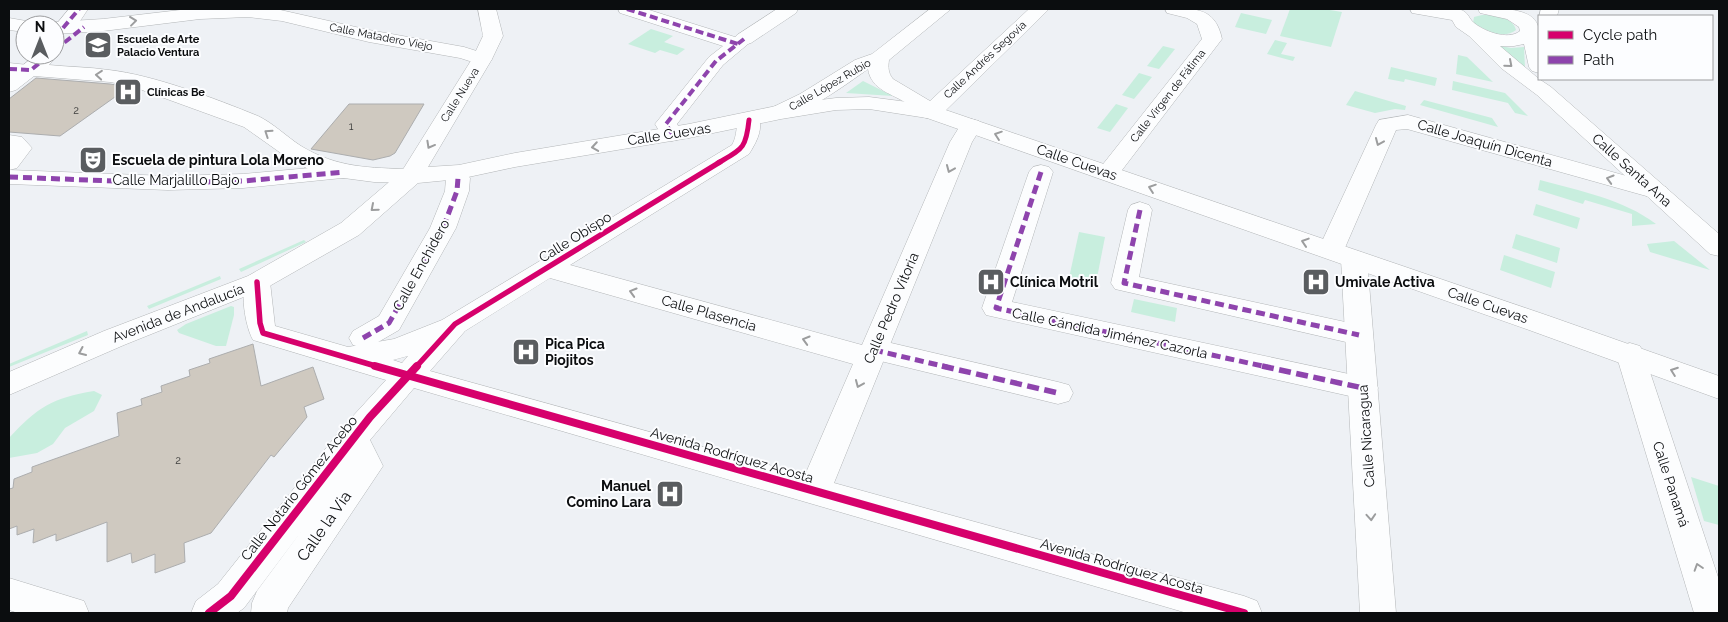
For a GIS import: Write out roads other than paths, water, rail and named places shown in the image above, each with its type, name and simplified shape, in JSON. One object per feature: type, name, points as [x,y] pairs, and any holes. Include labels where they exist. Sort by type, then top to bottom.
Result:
[{"type":"street","name":"Calle Nueva","points":[[411,176],[482,59],[493,36],[487,9]]},
{"type":"street","points":[[628,9],[741,42]]},
{"type":"street","points":[[672,134],[666,124],[716,61],[789,9]]},
{"type":"street","name":"Calle López Rubio","points":[[781,112],[808,99],[862,64],[879,58],[942,9]]},
{"type":"street","name":"Calle Andrés Segovia","points":[[930,112],[1040,9]]},
{"type":"street","name":"Calle Virgen de Fátima","points":[[1108,173],[1212,39],[1208,22],[1196,15],[1174,9]]},
{"type":"street","points":[[1419,9],[1465,12]]},
{"type":"street","points":[[1487,9],[1521,19],[1532,30],[1538,62]]},
{"type":"street","name":"Calle Matadero Viejo","points":[[65,25],[82,18],[282,11],[337,29],[464,53],[482,59]]},
{"type":"street","name":"Calle Santa Ana","points":[[1465,12],[1462,24],[1476,33],[1526,80],[1543,85],[1719,248]]},
{"type":"street","points":[[65,38],[82,18]]},
{"type":"street","points":[[1476,33],[1505,40],[1521,39],[1532,30]]},
{"type":"street","name":"Calle López Rubio","points":[[879,58],[876,69],[880,77],[891,87],[912,97],[930,112]]},
{"type":"street","points":[[9,86],[37,65]]},
{"type":"street","points":[[9,69],[110,76],[136,81],[252,122],[318,166],[344,172]]},
{"type":"street","name":"Calle Cuevas","points":[[344,172],[411,176],[458,172],[515,160],[749,120],[781,112],[836,104],[869,104],[930,112],[1630,354],[1719,388]]},
{"type":"street","name":"Calle Obispo","points":[[406,375],[455,324],[742,149],[747,139],[749,120]]},
{"type":"street","name":"Calle Joaquín Dicenta","points":[[1342,255],[1387,125],[1408,122],[1657,192]]},
{"type":"street","name":"Calle Pedro Vitoria","points":[[814,492],[961,142],[971,126]]},
{"type":"street","points":[[9,142],[14,142],[21,148],[9,163]]},
{"type":"street","name":"Calle Marjalillo Bajo","points":[[9,177],[168,182],[243,181],[344,172]]},
{"type":"street","name":"Calle Cándida Jiménez Cazorla","points":[[1041,172],[996,308],[1362,388]]},
{"type":"street","name":"Avenida de Andalucía","points":[[9,384],[114,338],[257,282],[350,229],[411,176]]},
{"type":"street","name":"Calle Enchidero","points":[[354,348],[389,323],[443,228],[457,190],[458,178]]},
{"type":"street","points":[[1140,210],[1124,283],[1359,335]]},
{"type":"street","name":"Calle Nicaragua","points":[[1342,255],[1359,335],[1378,613]]},
{"type":"street","name":"Calle Plasencia","points":[[547,268],[872,354],[1058,393]]},
{"type":"street","name":"Avenida Rodríguez Acosta","points":[[257,282],[260,323],[263,333],[354,348],[406,375],[1244,613]]},
{"type":"street","points":[[354,348],[398,349],[455,324]]},
{"type":"street","name":"Calle Panamá","points":[[1630,354],[1712,613]]},
{"type":"street","name":"Calle Notario Gómez Acebo","points":[[209,613],[230,596],[353,437],[406,375]]},
{"type":"street","name":"Calle la Via","points":[[268,613],[270,603],[367,466],[353,437]]},
{"type":"street","points":[[9,594],[71,613]]},
{"type":"place","name":"Escuela de Arte Palacio Ventura","points":[[98,45]]},
{"type":"place","name":"Clínicas Be","points":[[128,92]]},
{"type":"place","name":"Escuela de pintura Lola Moreno","points":[[93,160]]},
{"type":"place","name":"Clínica Motril","points":[[991,282]]},
{"type":"place","name":"Umivale Activa","points":[[1316,282]]},
{"type":"place","name":"Pica Pica Piojitos","points":[[526,352]]},
{"type":"place","name":"Manuel Comino Lara","points":[[670,494]]}]
